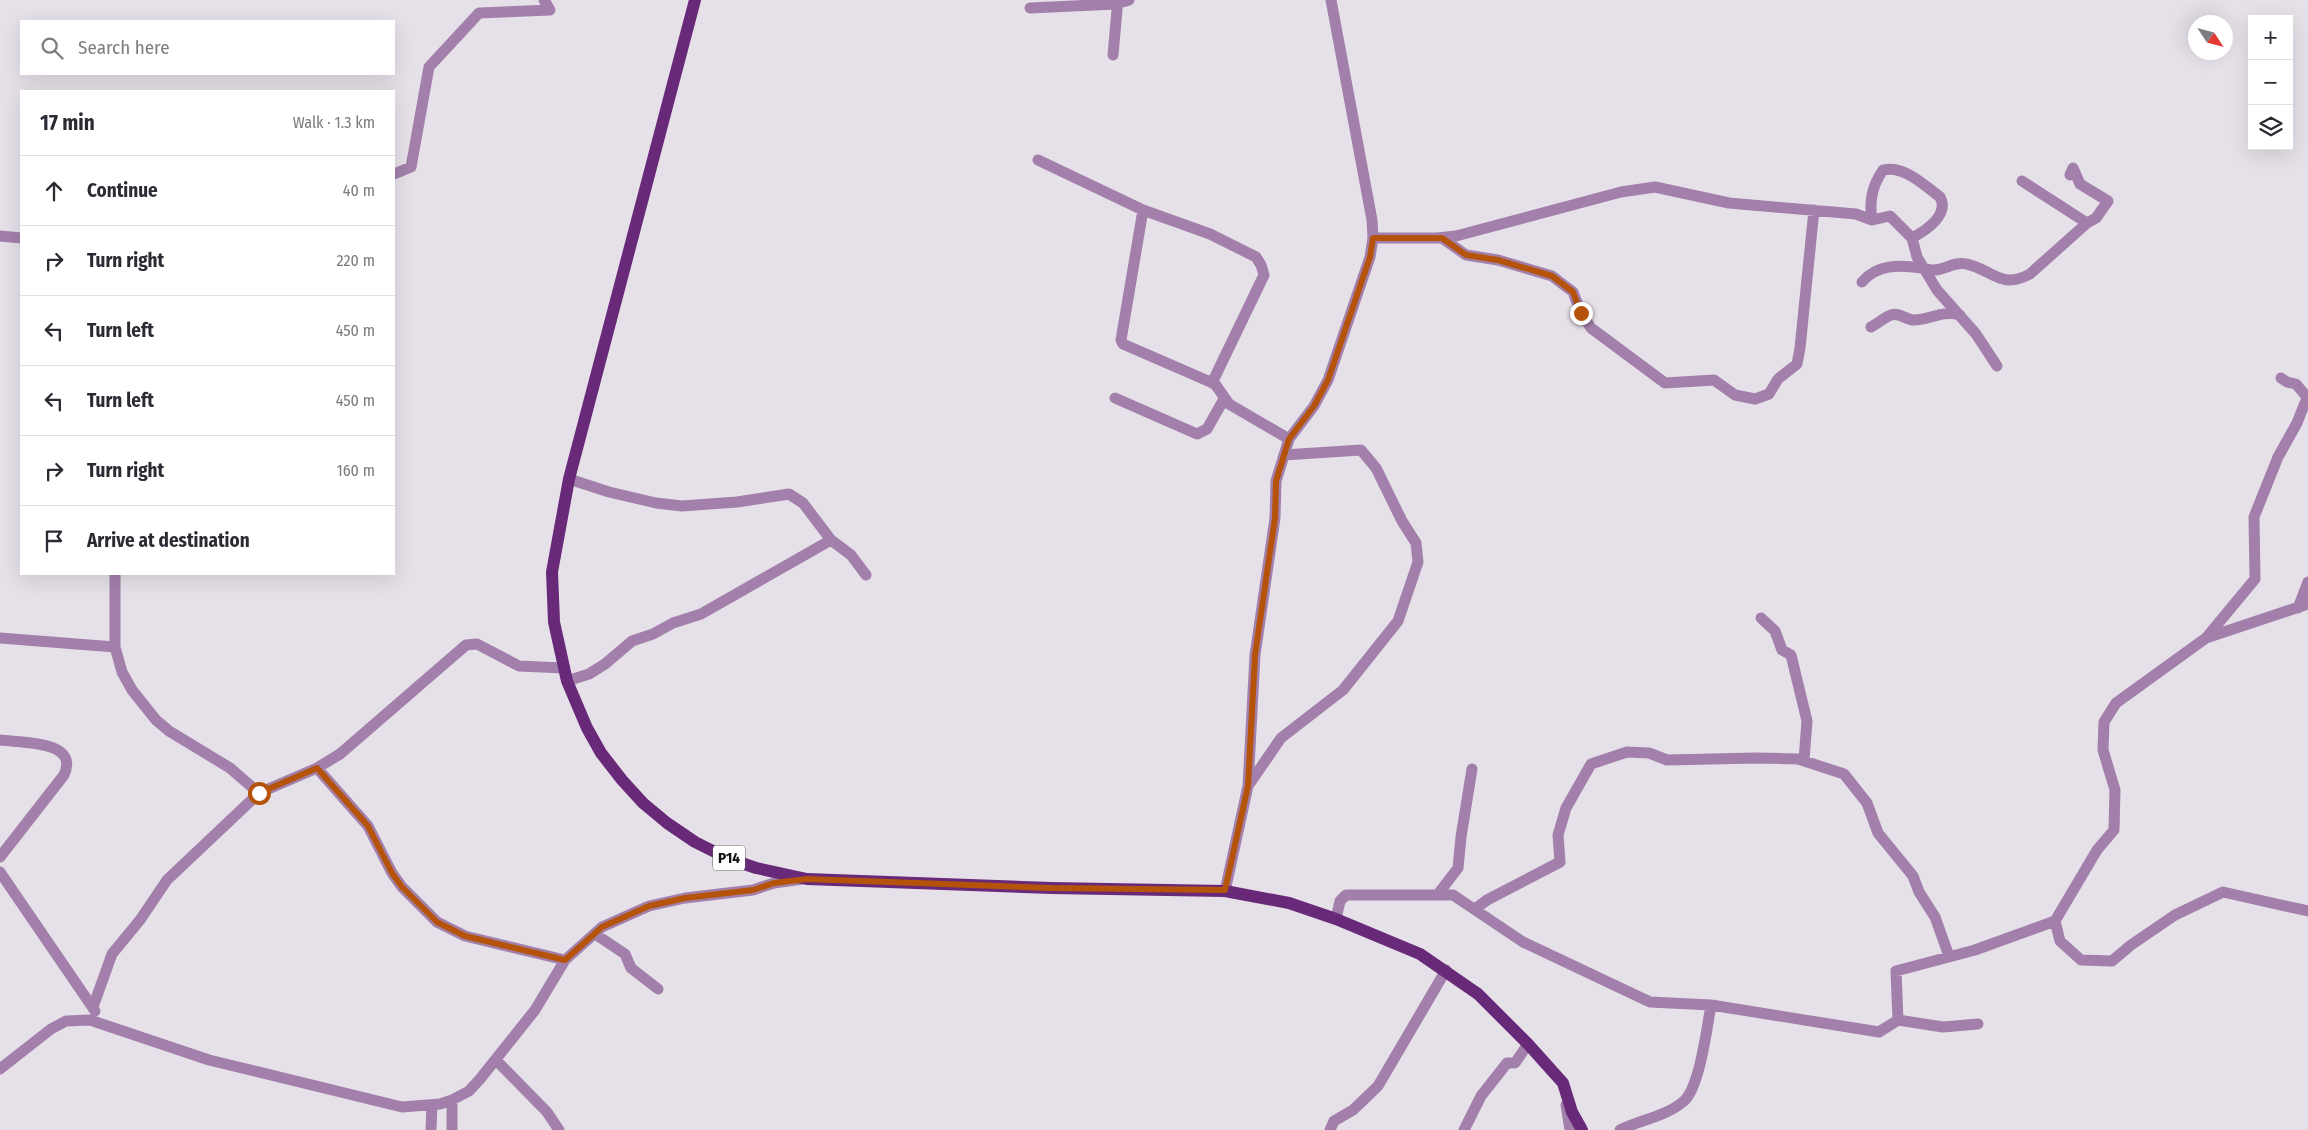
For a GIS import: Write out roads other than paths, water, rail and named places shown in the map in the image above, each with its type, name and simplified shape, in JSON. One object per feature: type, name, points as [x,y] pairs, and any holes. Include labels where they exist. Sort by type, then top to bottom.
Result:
[{"type":"main road","name":"P14","points":[[695,0],[570,480],[556,542],[551,588],[554,622],[563,668],[575,704],[602,753],[622,780],[643,803],[667,823],[695,842],[728,858],[756,868],[807,879],[1051,888],[1225,890],[1289,903],[1336,919],[1420,954],[1446,970],[1478,994],[1528,1044],[1563,1083],[1572,1112],[1582,1130]]},
{"type":"street","points":[[395,174],[411,167],[429,67],[479,13],[550,10],[544,0]]},
{"type":"street","points":[[1030,8],[1116,4],[1129,0]]},
{"type":"street","points":[[1225,890],[1248,786],[1255,655],[1275,518],[1276,481],[1289,439],[1314,406],[1328,380],[1370,257],[1373,238],[1372,220],[1331,0]]},
{"type":"street","points":[[1113,55],[1116,4]]},
{"type":"street","points":[[1038,160],[1143,210],[1210,234],[1256,258],[1262,265],[1264,275],[1212,383]]},
{"type":"street","points":[[1872,220],[1871,194],[1882,170],[1893,168],[1905,173],[1921,182],[1940,197],[1943,202],[1941,212],[1933,224],[1912,238]]},
{"type":"street","points":[[1862,282],[1868,274],[1881,268],[1924,268],[1932,270],[1962,263],[1981,269],[1995,278],[2005,280],[2021,279],[2048,260],[2096,218],[2108,201],[2080,184],[2073,168],[2070,175]]},
{"type":"street","points":[[2022,181],[2087,224]]},
{"type":"street","points":[[1373,238],[1442,238],[1456,236],[1640,188],[1654,187],[1729,203],[1856,214],[1872,220],[1890,216],[1912,238],[1917,257],[1937,290],[1976,334],[1997,366]]},
{"type":"street","points":[[1143,210],[1121,340],[1123,344],[1212,383],[1218,387],[1224,399],[1289,439]]},
{"type":"street","points":[[1442,238],[1466,255],[1498,260],[1552,276],[1573,292],[1581,313],[1591,328],[1665,383],[1714,380],[1735,394],[1755,399],[1770,394],[1778,379],[1796,364],[1800,348],[1814,210]]},
{"type":"street","points":[[0,236],[20,238]]},
{"type":"street","points":[[1871,327],[1892,315],[1899,315],[1907,320],[1917,320],[1948,312],[1960,315]]},
{"type":"street","points":[[1898,1020],[1896,971],[1975,950],[2055,921],[2097,850],[2114,830],[2115,790],[2103,750],[2104,722],[2116,703],[2206,638],[2255,579],[2254,516],[2278,457],[2297,423],[2308,396],[2296,384],[2281,378]]},
{"type":"street","points":[[1115,398],[1197,434],[1207,429],[1224,399]]},
{"type":"street","points":[[1248,786],[1281,738],[1343,690],[1398,621],[1418,562],[1416,543],[1402,521],[1376,468],[1361,450],[1284,455]]},
{"type":"street","points":[[570,480],[608,492],[656,503],[682,506],[737,502],[789,494],[803,503],[831,540],[851,555],[866,575]]},
{"type":"street","points":[[567,681],[597,669],[632,641],[653,634],[673,623],[701,614],[831,540]]},
{"type":"street","points":[[115,575],[115,647],[122,672],[132,690],[156,720],[180,739],[230,768],[259,793]]},
{"type":"street","points":[[2206,638],[2303,606],[2308,582]]},
{"type":"street","points":[[1761,618],[1775,631],[1782,650],[1791,655],[1807,721],[1804,760]]},
{"type":"street","points":[[0,638],[115,647]]},
{"type":"street","points":[[93,1007],[112,954],[140,920],[166,880],[259,793],[317,768],[352,745],[466,645],[477,644],[518,666],[563,668]]},
{"type":"street","points":[[0,740],[54,747],[64,753],[68,761],[64,775],[0,858]]},
{"type":"street","points":[[1475,909],[1487,900],[1560,862],[1558,835],[1566,808],[1591,764],[1627,752],[1649,753],[1667,760],[1756,758],[1804,760],[1844,774],[1867,803],[1878,834],[1913,876],[1919,892],[1935,917],[1949,956]]},
{"type":"street","points":[[317,768],[368,826],[392,873],[402,887],[437,922],[465,936],[565,960]]},
{"type":"street","points":[[1438,894],[1458,868],[1472,769]]},
{"type":"street","points":[[0,872],[104,1022]]},
{"type":"street","points":[[0,1069],[51,1030],[66,1021],[78,1019],[104,1022],[209,1060],[402,1107],[452,1100],[469,1091],[496,1060],[534,1010],[565,960],[608,924],[649,906],[685,898],[753,890],[774,883],[807,879]]},
{"type":"street","points":[[2055,921],[2060,941],[2081,960],[2112,961],[2131,945],[2175,916],[2223,892],[2308,911]]},
{"type":"street","points":[[1336,919],[1340,901],[1346,895],[1453,895],[1523,942],[1650,1002],[1712,1004],[1879,1032],[1898,1020],[1943,1027],[1978,1024]]},
{"type":"street","points":[[595,934],[625,954],[631,968],[658,989]]},
{"type":"street","points":[[1330,1130],[1334,1121],[1353,1110],[1378,1086],[1446,970]]},
{"type":"street","points":[[1620,1130],[1658,1115],[1684,1100],[1698,1070],[1712,1004]]},
{"type":"street","points":[[1464,1130],[1481,1096],[1507,1063],[1515,1063],[1528,1044]]},
{"type":"street","points":[[496,1060],[547,1112],[559,1130]]},
{"type":"street","points":[[1563,1083],[1570,1130]]},
{"type":"street","points":[[452,1100],[452,1130]]},
{"type":"street","points":[[431,1130],[432,1104]]}]
